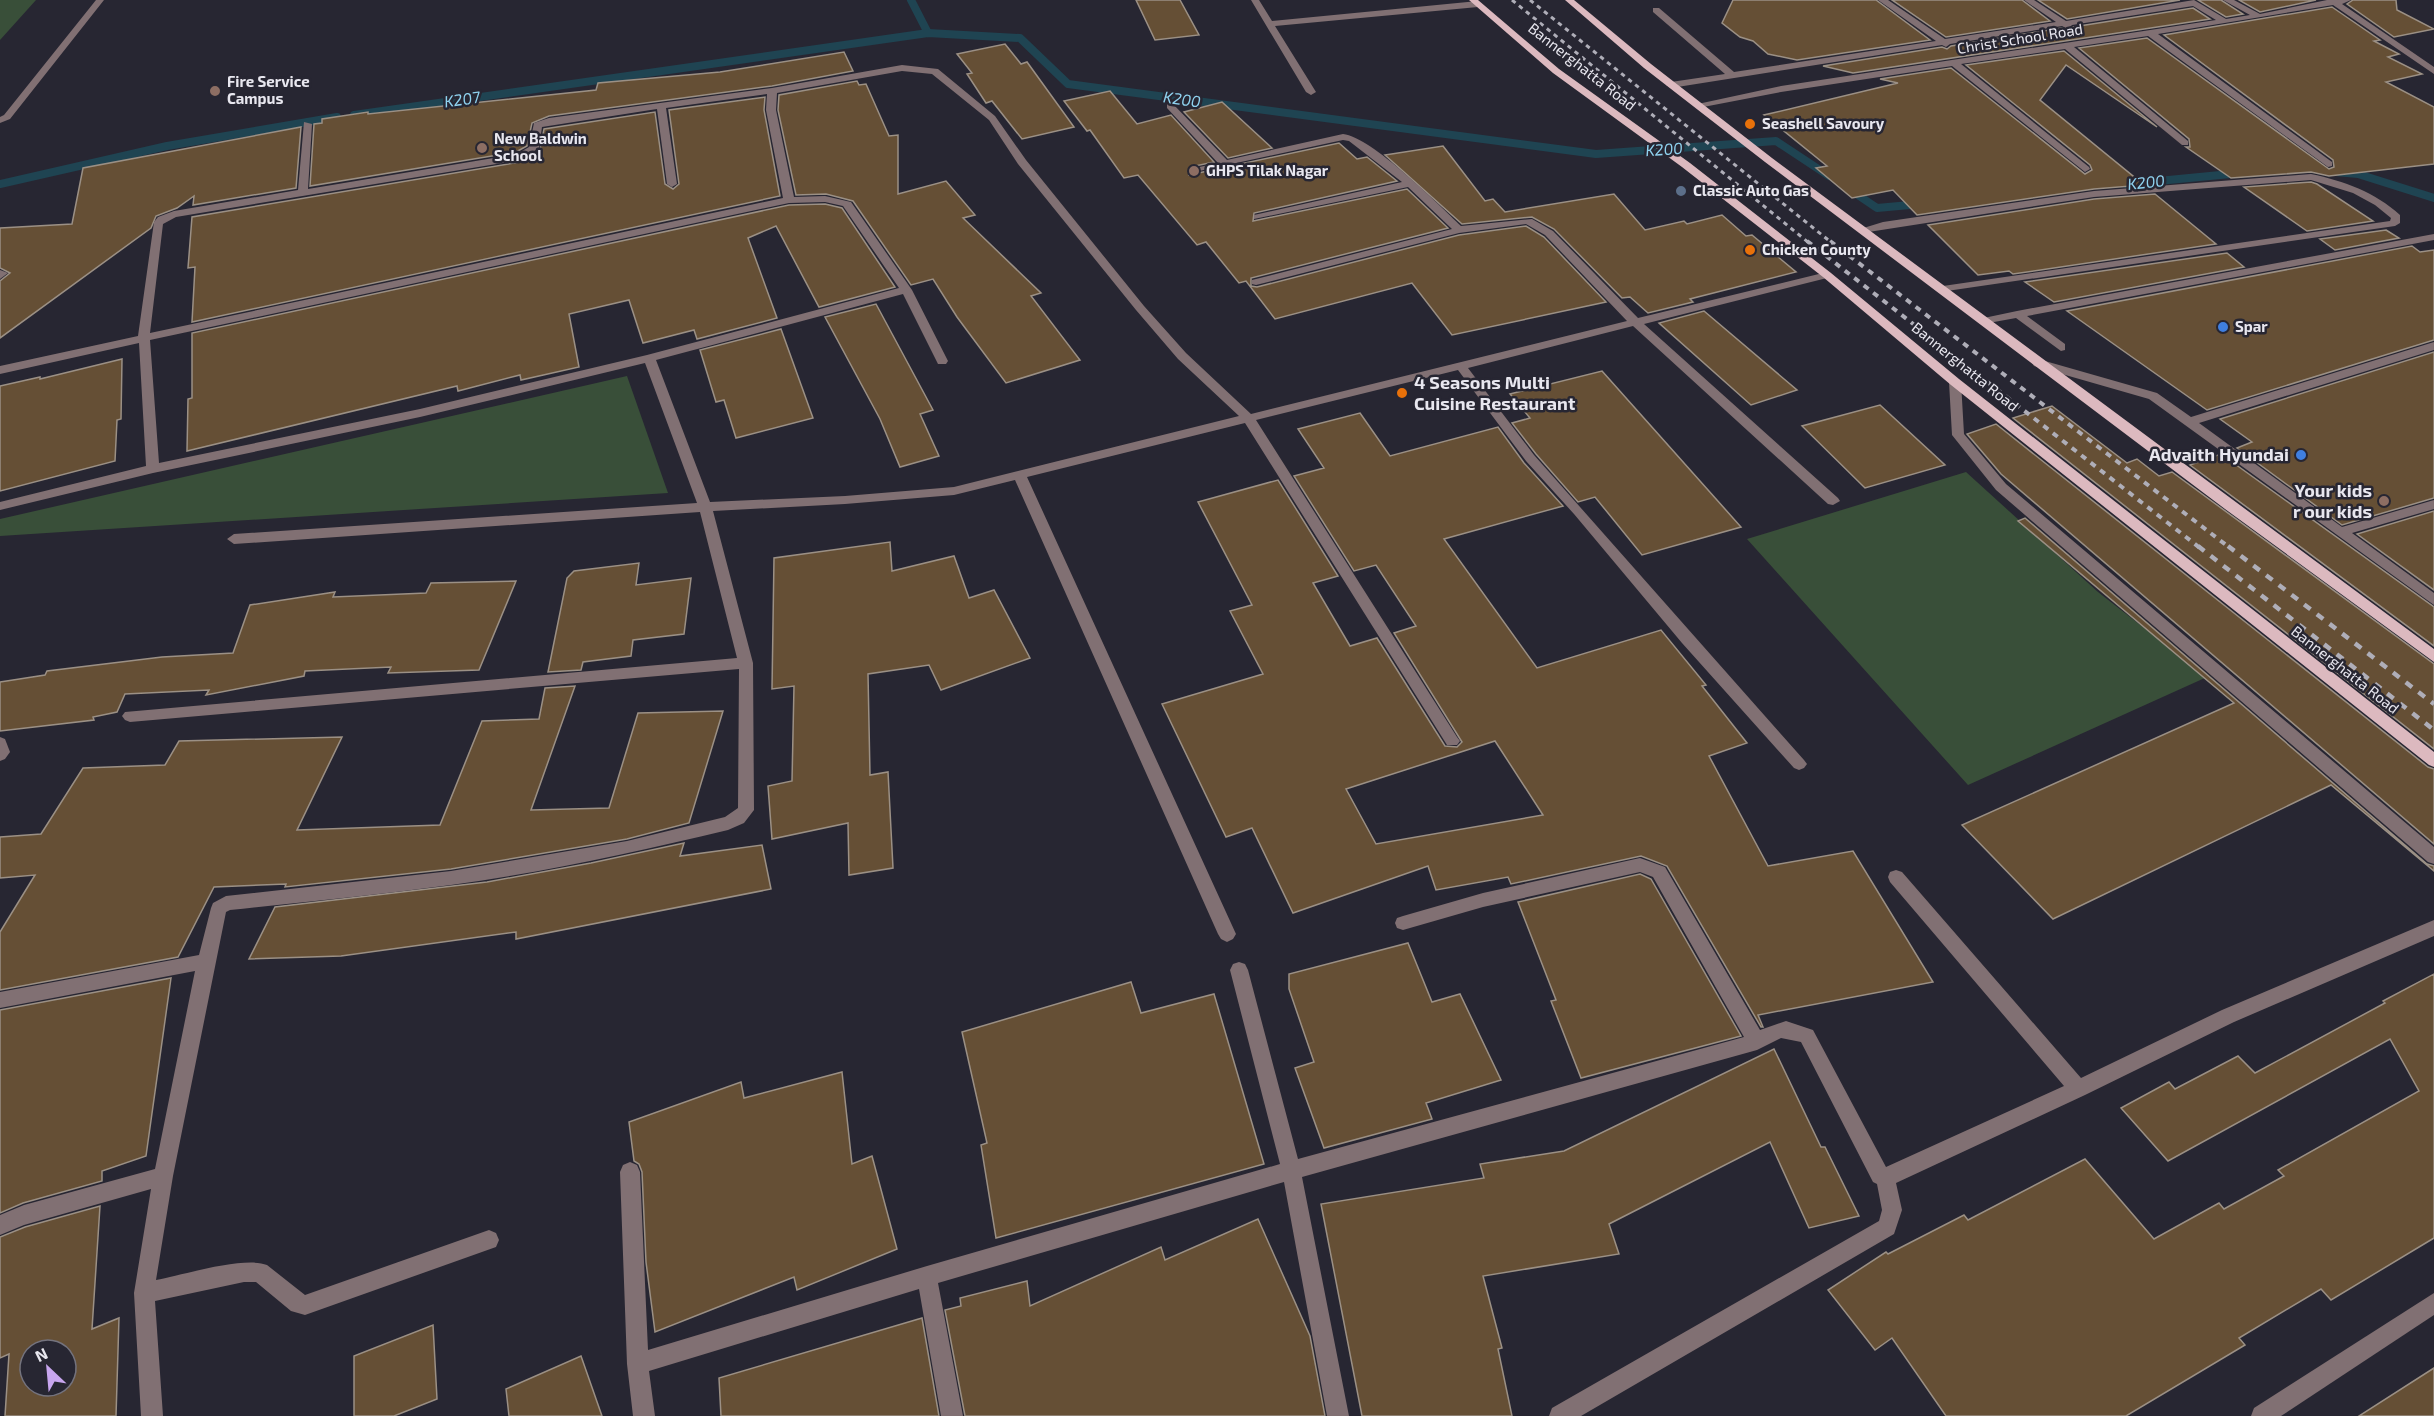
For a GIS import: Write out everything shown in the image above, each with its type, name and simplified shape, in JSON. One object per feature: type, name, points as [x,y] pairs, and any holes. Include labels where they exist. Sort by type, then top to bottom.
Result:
[{"type":"main road","points":[[1569,0],[1632,55],[1740,138],[2136,437],[2434,657]]},
{"type":"main road","name":"Bannerghatta Road","points":[[1476,2],[1556,71],[1686,165],[1827,274],[1956,382],[2434,761]]},
{"type":"street","points":[[0,120],[7,117],[100,0]]},
{"type":"street","points":[[1255,0],[1311,92]]},
{"type":"street","points":[[1882,0],[1960,54]]},
{"type":"street","points":[[2028,0],[2089,42]]},
{"type":"street","points":[[2227,0],[2258,16]]},
{"type":"street","name":"Christ School Road","points":[[1698,105],[1781,89],[1954,63],[1960,54],[2089,42],[2347,0]]},
{"type":"street","points":[[2333,1],[2434,71]]},
{"type":"street","points":[[1269,24],[1476,2]]},
{"type":"street","points":[[1671,85],[2065,24],[2191,2],[2223,21]]},
{"type":"street","points":[[1656,10],[1734,76]]},
{"type":"street","points":[[2150,33],[2328,164]]},
{"type":"street","points":[[2066,45],[2185,143]]},
{"type":"street","points":[[1954,63],[2085,170]]},
{"type":"street","points":[[153,469],[144,337],[158,224],[162,219],[174,213],[303,194],[520,157],[534,148],[537,125],[542,123],[772,91],[902,68],[935,71],[992,118],[1022,162],[1147,316],[1182,356],[1248,418],[1452,741]]},
{"type":"street","points":[[772,91],[771,110],[789,200]]},
{"type":"street","points":[[661,105],[672,184]]},
{"type":"street","points":[[1170,106],[1225,164]]},
{"type":"street","points":[[303,194],[307,124]]},
{"type":"street","points":[[1194,171],[1343,137],[1358,141],[1410,183],[1459,230]]},
{"type":"street","points":[[1862,230],[2094,194],[2311,177],[2346,187],[2389,209],[2396,217],[2395,223],[1940,289]]},
{"type":"street","points":[[1258,218],[1410,183]]},
{"type":"street","points":[[0,370],[144,337],[789,200],[825,199],[847,204],[906,290],[942,361]]},
{"type":"street","points":[[1256,282],[1459,230],[1528,221],[1549,233],[1634,321],[1833,501]]},
{"type":"street","points":[[1983,321],[2434,237]]},
{"type":"street","points":[[234,540],[954,491],[1827,274]]},
{"type":"street","points":[[0,506],[153,469],[420,413],[649,358],[906,290]]},
{"type":"street","points":[[2017,314],[2061,347]]},
{"type":"street","points":[[2189,422],[2434,346]]},
{"type":"street","points":[[152,1416],[144,1293],[163,1176],[206,961],[219,908],[226,903],[451,878],[532,866],[627,848],[728,823],[738,818],[746,810],[746,663],[705,507],[649,358]]},
{"type":"street","points":[[2038,363],[2154,396],[2434,600]]},
{"type":"street","points":[[1460,365],[1530,458],[1580,511],[1687,639],[1799,764]]},
{"type":"street","points":[[1956,382],[1958,435],[2001,488],[2434,857]]},
{"type":"street","points":[[1020,476],[1227,934]]},
{"type":"street","points":[[2341,532],[2434,504]]},
{"type":"street","points":[[130,716],[746,663]]},
{"type":"street","points":[[0,743],[2,752],[0,755]]},
{"type":"street","points":[[1403,923],[1482,900],[1641,865],[1651,867],[1659,873],[1757,1042]]},
{"type":"street","points":[[1896,877],[2078,1089]]},
{"type":"street","points":[[1885,1178],[2266,999],[2434,928]]},
{"type":"street","points":[[0,1000],[206,961]]},
{"type":"street","points":[[1239,970],[1291,1170],[1338,1416]]},
{"type":"street","points":[[638,1364],[927,1276],[1291,1170],[1757,1042],[1780,1028],[1794,1030],[1808,1036],[1880,1175],[1885,1178],[1892,1210],[1887,1227],[1560,1416]]},
{"type":"street","points":[[630,1172],[638,1364],[644,1416]]},
{"type":"street","points":[[0,1225],[24,1215],[163,1176]]},
{"type":"street","points":[[144,1293],[244,1272],[260,1272],[298,1304],[305,1305],[489,1240]]},
{"type":"street","points":[[927,1276],[952,1416]]},
{"type":"street","points":[[2262,1416],[2434,1303]]},
{"type":"green space","points":[[0,0],[36,0],[0,40]]},
{"type":"green space","points":[[627,376],[668,493],[0,536],[0,519]]},
{"type":"green space","points":[[1966,472],[2098,592],[2207,677],[1968,785],[1747,539]]},
{"type":"building","points":[[1136,0],[1180,0],[1199,35],[1155,40]]},
{"type":"building","points":[[1733,0],[1876,0],[1930,40],[1797,60],[1768,54],[1753,41],[1740,37],[1722,23]]},
{"type":"building","points":[[1892,0],[2022,0],[2050,21],[1946,37]]},
{"type":"building","points":[[2038,0],[2180,0],[2067,19]]},
{"type":"building","points":[[2198,0],[2221,0],[2243,14],[2226,17]]},
{"type":"building","points":[[2239,0],[2316,0],[2260,12]]},
{"type":"building","points":[[2353,0],[2396,0],[2397,10],[2434,29],[2394,37],[2347,4]]},
{"type":"building","points":[[2332,7],[2380,40],[2374,41],[2399,54],[2388,57],[2422,74],[2386,82],[2434,107],[2434,164],[2329,176],[2311,172],[2231,178],[2186,147],[2190,147],[2189,139],[2079,48],[2147,38],[2329,169],[2334,167],[2333,160],[2164,35]]},
{"type":"building","points":[[2193,8],[2210,19],[1853,73],[1823,66],[1942,47],[1947,49],[1951,46],[2062,28],[2068,31],[2073,27]]},
{"type":"building","points":[[1005,44],[1021,64],[1027,62],[1074,127],[1022,139],[992,101],[986,103],[967,74],[972,73],[957,54]]},
{"type":"building","points":[[2064,51],[2157,127],[2066,65],[2040,100],[2144,185],[2094,189],[1917,215],[1893,190],[1852,198],[1816,168],[1827,166],[1764,115],[1898,83],[1880,79],[1951,68],[2085,174],[2092,170],[2090,165],[1966,65]]},
{"type":"building","points":[[844,52],[853,71],[772,86],[549,116],[532,123],[527,146],[516,152],[310,186],[314,124],[322,123],[322,119],[368,112],[368,114],[596,90],[598,83],[720,72]]},
{"type":"building","points":[[857,81],[859,85],[866,84],[889,136],[898,135],[898,194],[946,181],[975,215],[963,218],[1041,293],[1031,296],[1080,360],[1006,383],[957,317],[933,279],[911,285],[853,201],[826,194],[796,195],[778,110],[779,95]]},
{"type":"building","points":[[1110,91],[1137,124],[1171,115],[1214,162],[1190,167],[1189,175],[1339,143],[1357,159],[1367,157],[1397,181],[1254,213],[1253,221],[1407,189],[1448,228],[1251,278],[1251,286],[1257,287],[1459,235],[1526,226],[1544,237],[1606,302],[1452,335],[1412,283],[1275,319],[1246,281],[1239,283],[1206,242],[1197,245],[1138,175],[1124,178],[1090,130],[1087,131],[1064,101]]},
{"type":"building","points":[[765,97],[764,110],[780,196],[192,322],[195,267],[188,268],[192,217],[520,162],[540,150],[544,129],[655,112],[665,184],[673,189],[679,184],[669,110]]},
{"type":"building","points":[[1222,102],[1272,148],[1228,158],[1184,112]]},
{"type":"building","points":[[301,127],[296,188],[193,205],[194,196],[177,208],[156,216],[151,228],[0,338],[0,281],[10,273],[0,268],[0,228],[72,224],[83,168]]},
{"type":"building","points":[[1443,146],[1485,201],[1493,199],[1505,212],[1614,194],[1645,230],[1684,221],[1687,224],[1722,215],[1746,236],[1752,235],[1796,272],[1690,299],[1693,302],[1648,313],[1630,297],[1622,298],[1554,229],[1532,217],[1462,224],[1385,155]]},
{"type":"building","points":[[2311,182],[2373,221],[2307,231],[2244,187]]},
{"type":"building","points":[[2155,194],[2216,244],[2013,274],[2009,271],[1978,275],[1928,225],[2094,199]]},
{"type":"building","points":[[825,204],[842,208],[895,287],[819,307],[776,226],[748,238],[777,318],[697,339],[694,330],[643,343],[629,300],[569,314],[579,367],[521,380],[520,375],[458,391],[457,386],[187,451],[188,399],[192,398],[192,333],[789,205]]},
{"type":"building","points":[[2386,230],[2399,238],[2335,250],[2320,239]]},
{"type":"building","name":"Spar","points":[[2412,246],[2420,252],[2434,250],[2434,340],[2207,410],[2067,311]]},
{"type":"building","points":[[2227,253],[2244,267],[2054,302],[2025,282]]},
{"type":"building","points":[[876,304],[933,410],[920,414],[939,456],[900,467],[880,419],[825,317]]},
{"type":"building","points":[[1704,311],[1797,390],[1751,405],[1659,323]]},
{"type":"building","points":[[781,329],[813,418],[736,438],[724,400],[716,402],[700,350]]},
{"type":"building","points":[[2434,352],[2434,498],[2342,525],[2237,448],[2252,442],[2220,419]]},
{"type":"building","points":[[122,359],[121,419],[117,420],[115,461],[0,491],[0,386],[40,377],[40,379]]},
{"type":"building","points":[[1602,371],[1741,527],[1642,555],[1595,497],[1578,502],[1512,423],[1530,418],[1510,394]]},
{"type":"building","points":[[1880,405],[1945,465],[1865,488],[1802,426]]},
{"type":"building","points":[[2052,406],[2127,463],[2137,459],[2159,476],[2172,472],[2434,664],[2434,749],[2013,418]]},
{"type":"building","points":[[1360,413],[1390,456],[1498,427],[1524,463],[1563,506],[1444,539],[1537,668],[1661,630],[1706,685],[1702,686],[1747,743],[1709,756],[1768,866],[1853,851],[1933,982],[1758,1015],[1763,1027],[1761,1027],[1667,866],[1641,856],[1511,884],[1508,877],[1436,890],[1428,866],[1293,913],[1252,828],[1226,837],[1162,704],[1263,674],[1230,611],[1252,605],[1198,502],[1278,480],[1338,576],[1313,583],[1350,646],[1377,638],[1445,746],[1457,747],[1462,742],[1394,633],[1416,626],[1376,565],[1354,571],[1294,476],[1324,468],[1298,429]],"holes":[[[1495,741],[1543,815],[1376,844],[1346,789]]]},
{"type":"building","points":[[1996,424],[2428,767],[2434,769],[2434,844],[2001,474],[1967,434]]},
{"type":"building","points":[[2221,454],[2434,607],[2434,646],[2190,465]]},
{"type":"building","points":[[2434,511],[2434,590],[2357,534]]},
{"type":"building","points":[[2025,518],[2427,864],[2434,866],[2434,871],[2331,785],[2053,919],[1962,825],[2234,703],[2018,521]]},
{"type":"building","points":[[890,542],[892,571],[954,556],[969,598],[994,590],[1030,658],[941,690],[929,665],[868,674],[870,775],[888,772],[893,868],[849,875],[848,823],[772,839],[768,786],[792,781],[794,686],[772,689],[774,558]]},
{"type":"building","points":[[639,563],[636,585],[691,578],[684,634],[633,640],[631,656],[583,662],[581,670],[548,672],[567,578],[574,571]]},
{"type":"building","points":[[516,581],[479,670],[388,673],[391,667],[305,671],[304,676],[206,695],[209,690],[125,694],[117,712],[93,717],[94,720],[0,731],[0,682],[45,675],[47,671],[162,657],[233,653],[250,605],[335,592],[333,597],[426,593],[431,583]]},
{"type":"building","points":[[575,686],[531,810],[609,808],[638,713],[723,711],[689,823],[627,839],[451,869],[285,887],[286,884],[214,887],[178,957],[0,990],[0,932],[35,875],[0,878],[0,837],[41,834],[83,768],[165,765],[179,741],[342,737],[297,830],[440,825],[482,721],[539,719],[545,688]]},
{"type":"building","points":[[684,843],[680,856],[762,845],[771,889],[516,939],[516,932],[341,956],[249,959],[275,907],[487,882]]},
{"type":"building","points":[[1640,874],[1651,879],[1741,1036],[1581,1078],[1551,1001],[1556,1000],[1518,902]]},
{"type":"building","points":[[1408,943],[1432,1002],[1460,994],[1501,1080],[1426,1103],[1432,1119],[1324,1148],[1295,1068],[1314,1062],[1289,989],[1289,974]]},
{"type":"building","points":[[2434,974],[2434,1238],[2331,1300],[2321,1289],[2239,1338],[2245,1345],[2126,1416],[1946,1416],[1892,1338],[1875,1350],[1828,1290],[1886,1252],[1888,1254],[1964,1215],[1968,1220],[2085,1159],[2154,1239],[2219,1203],[2224,1209],[2284,1176],[2278,1170],[2419,1091],[2390,1039],[2168,1161],[2121,1108],[2169,1082],[2175,1089],[2238,1056],[2255,1073]]},
{"type":"building","points":[[171,978],[146,1156],[102,1171],[102,1181],[23,1203],[0,1213],[0,1010]]},
{"type":"building","points":[[1131,982],[1141,1013],[1214,994],[1264,1164],[996,1238],[981,1145],[987,1143],[962,1032]]},
{"type":"building","points":[[1774,1049],[1821,1147],[1825,1147],[1859,1216],[1809,1228],[1770,1142],[1609,1224],[1619,1254],[1483,1276],[1502,1348],[1498,1349],[1512,1416],[1362,1416],[1321,1204],[1484,1178],[1480,1164],[1564,1151]]},
{"type":"building","points":[[842,1072],[852,1164],[872,1156],[897,1249],[797,1290],[794,1277],[655,1332],[646,1262],[642,1172],[639,1164],[634,1161],[629,1122],[741,1082],[744,1098]]},
{"type":"building","points":[[100,1206],[92,1329],[119,1318],[116,1416],[5,1416],[9,1354],[0,1358],[0,1237],[25,1227]]},
{"type":"building","points":[[1258,1219],[1310,1336],[1325,1416],[965,1416],[945,1310],[961,1306],[960,1298],[1027,1281],[1030,1306],[1161,1247],[1165,1260]]},
{"type":"building","points":[[922,1318],[939,1416],[721,1416],[719,1378]]},
{"type":"building","points":[[433,1325],[437,1399],[394,1416],[354,1416],[354,1356]]},
{"type":"building","points":[[581,1356],[602,1416],[509,1416],[506,1389]]},
{"type":"building","points":[[2434,1368],[2434,1416],[2359,1416]]},
{"type":"waterway","name":"K200","points":[[911,0],[928,33]]},
{"type":"waterway","name":"K207","points":[[354,115],[928,33]]},
{"type":"waterway","name":"K200","points":[[928,33],[1020,38],[1068,84],[1596,154],[1776,141],[1829,176]]},
{"type":"waterway","name":"K207","points":[[0,184],[167,146],[337,117]]},
{"type":"waterway","name":"K200","points":[[2336,172],[2358,174],[2434,198]]},
{"type":"waterway","name":"K200","points":[[2127,184],[2241,173]]},
{"type":"waterway","name":"K200","points":[[1846,187],[1877,208],[1921,204]]},
{"type":"railway","points":[[1512,0],[1809,243]]},
{"type":"railway","points":[[1530,0],[1832,243]]},
{"type":"railway","points":[[1807,241],[2200,548]]},
{"type":"railway","points":[[1830,241],[2230,548]]},
{"type":"railway","points":[[2198,546],[2434,730]]},
{"type":"railway","points":[[2228,546],[2434,704]]},
{"type":"place","name":"Fire Service Campus","points":[[215,91]]},
{"type":"place","name":"Seashell Savoury","points":[[1750,124]]},
{"type":"place","name":"New Baldwin School","points":[[482,148]]},
{"type":"place","name":"GHPS Tilak Nagar","points":[[1194,171]]},
{"type":"place","name":"Classic Auto Gas","points":[[1681,191]]},
{"type":"place","name":"Chicken County","points":[[1750,250]]},
{"type":"place","name":"Spar","points":[[2223,327]]},
{"type":"place","name":"4 Seasons Multi Cuisine Restaurant","points":[[1402,393]]},
{"type":"place","name":"Advaith Hyundai","points":[[2301,455]]},
{"type":"place","name":"Your kids r our kids","points":[[2384,501]]}]
